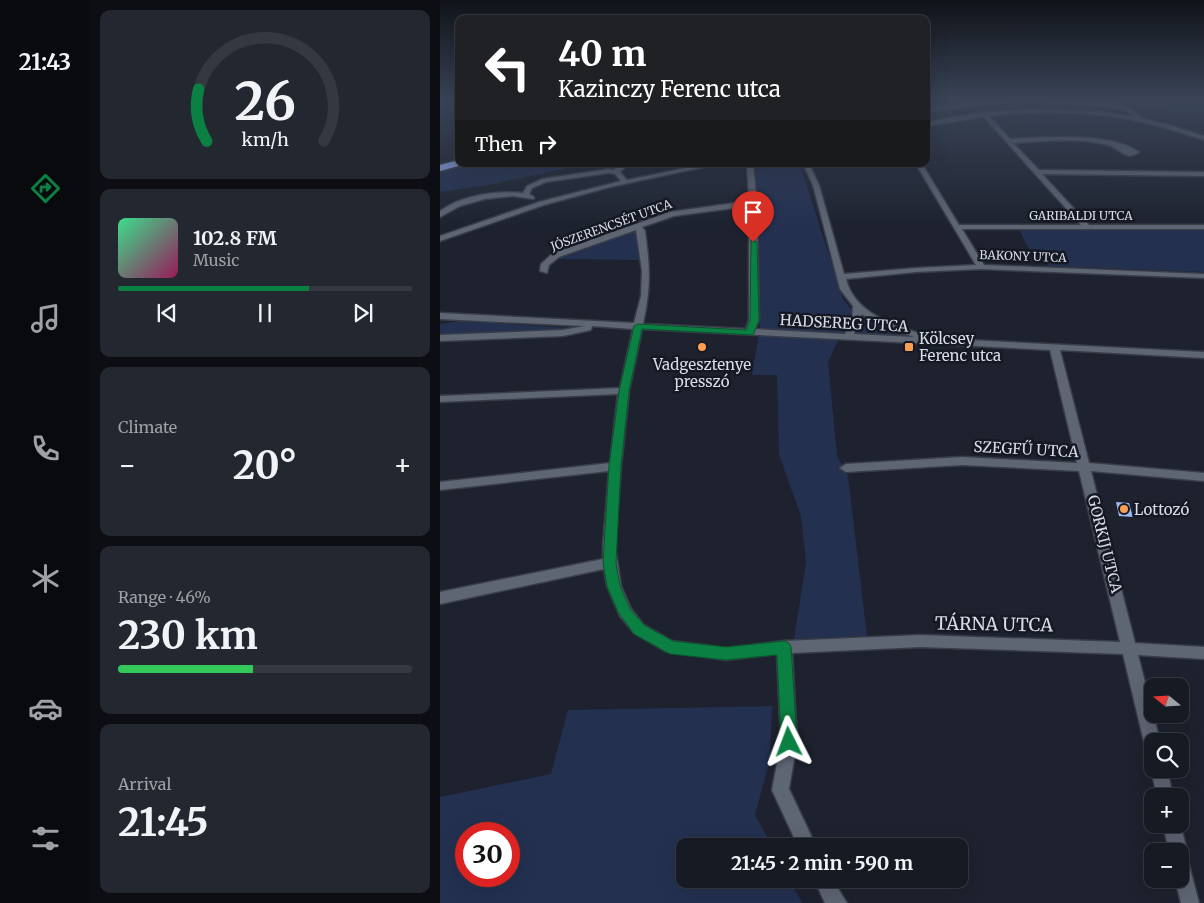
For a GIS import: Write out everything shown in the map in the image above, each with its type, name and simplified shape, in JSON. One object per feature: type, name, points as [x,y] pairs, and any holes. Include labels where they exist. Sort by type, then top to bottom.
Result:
[{"type":"highway","points":[[440,163],[455,159]]},
{"type":"highway","points":[[440,168],[455,164]]},
{"type":"street","points":[[1011,143],[1086,226]]},
{"type":"street","points":[[1101,143],[1114,145]]},
{"type":"street","points":[[526,194],[529,187],[544,180],[615,172],[622,167]]},
{"type":"street","points":[[440,239],[542,204],[693,167]]},
{"type":"street","points":[[749,333],[754,320],[753,203],[750,167]]},
{"type":"street","points":[[807,167],[816,185],[844,289],[857,307],[857,319],[848,337]]},
{"type":"street","points":[[920,167],[981,267]]},
{"type":"street","points":[[615,172],[626,182]]},
{"type":"street","points":[[1037,172],[1204,174]]},
{"type":"street","points":[[440,215],[449,206],[462,201],[526,194],[542,204]]},
{"type":"street","name":"JÓSZERENCSÉT UTCA","points":[[544,271],[545,264],[556,255],[673,214],[753,203]]},
{"type":"street","name":"TÁRNA UTCA","points":[[637,226],[641,231],[646,271],[646,296],[624,391],[615,466],[610,563],[614,586],[625,612],[639,629],[670,647],[726,654],[784,647],[975,641],[1204,653]]},
{"type":"street","name":"GARIBALDI UTCA","points":[[957,227],[1204,227]]},
{"type":"street","points":[[440,230],[449,236]]},
{"type":"street","name":"BAKONY UTCA","points":[[842,278],[916,270],[981,267],[1204,276]]},
{"type":"street","name":"HADSEREG UTCA","points":[[857,307],[898,328],[944,343]]},
{"type":"street","name":"HADSEREG UTCA","points":[[440,316],[1204,355]]},
{"type":"street","name":"HADSEREG UTCA","points":[[440,338],[563,333],[581,330],[593,324]]},
{"type":"street","name":"GORKIJ UTCA","points":[[1054,347],[1150,733]]},
{"type":"street","points":[[440,399],[624,391]]},
{"type":"street","name":"SZEGFŰ UTCA","points":[[846,468],[962,461],[1085,467],[1204,477]]},
{"type":"street","points":[[440,486],[615,466]]},
{"type":"street","points":[[440,598],[610,563]]},
{"type":"street","points":[[784,647],[789,742],[780,790],[803,838]]},
{"type":"street","points":[[827,888],[838,903]]},
{"type":"street","points":[[1187,888],[1190,903]]},
{"type":"shaded area","points":[[455,167],[573,167],[488,185],[440,192],[440,171]]},
{"type":"shaded area","points":[[753,167],[801,167],[843,299],[850,308],[913,337],[910,339],[841,334],[828,362],[837,456],[848,476],[867,636],[794,639],[806,562],[801,516],[779,455],[777,375],[752,375],[760,327]]},
{"type":"shaded area","points":[[636,229],[640,232],[643,260],[553,259]]},
{"type":"shaded area","points":[[1019,229],[1204,229],[1204,272],[1049,266],[1027,246]]},
{"type":"shaded area","points":[[460,321],[586,329],[440,335],[440,324]]},
{"type":"shaded area","points":[[772,706],[770,759],[755,815],[768,838],[676,838],[676,888],[794,888],[802,903],[440,903],[440,797],[551,774],[568,710]]},
{"type":"building","name":"Lottozó","points":[[1116,502],[1129,503],[1133,517],[1119,516]]},
{"type":"place","name":"Vadgesztenye presszó","points":[[702,347]]},
{"type":"place","name":"Kölcsey Ferenc utca","points":[[909,347]]},
{"type":"place","name":"Lottozó","points":[[1124,509]]},
{"type":"route","points":[[753,242],[754,320],[749,333],[638,326],[624,391],[615,466],[609,546],[610,563],[614,586],[625,612],[639,629],[670,647],[726,654],[784,647],[789,742]]}]
